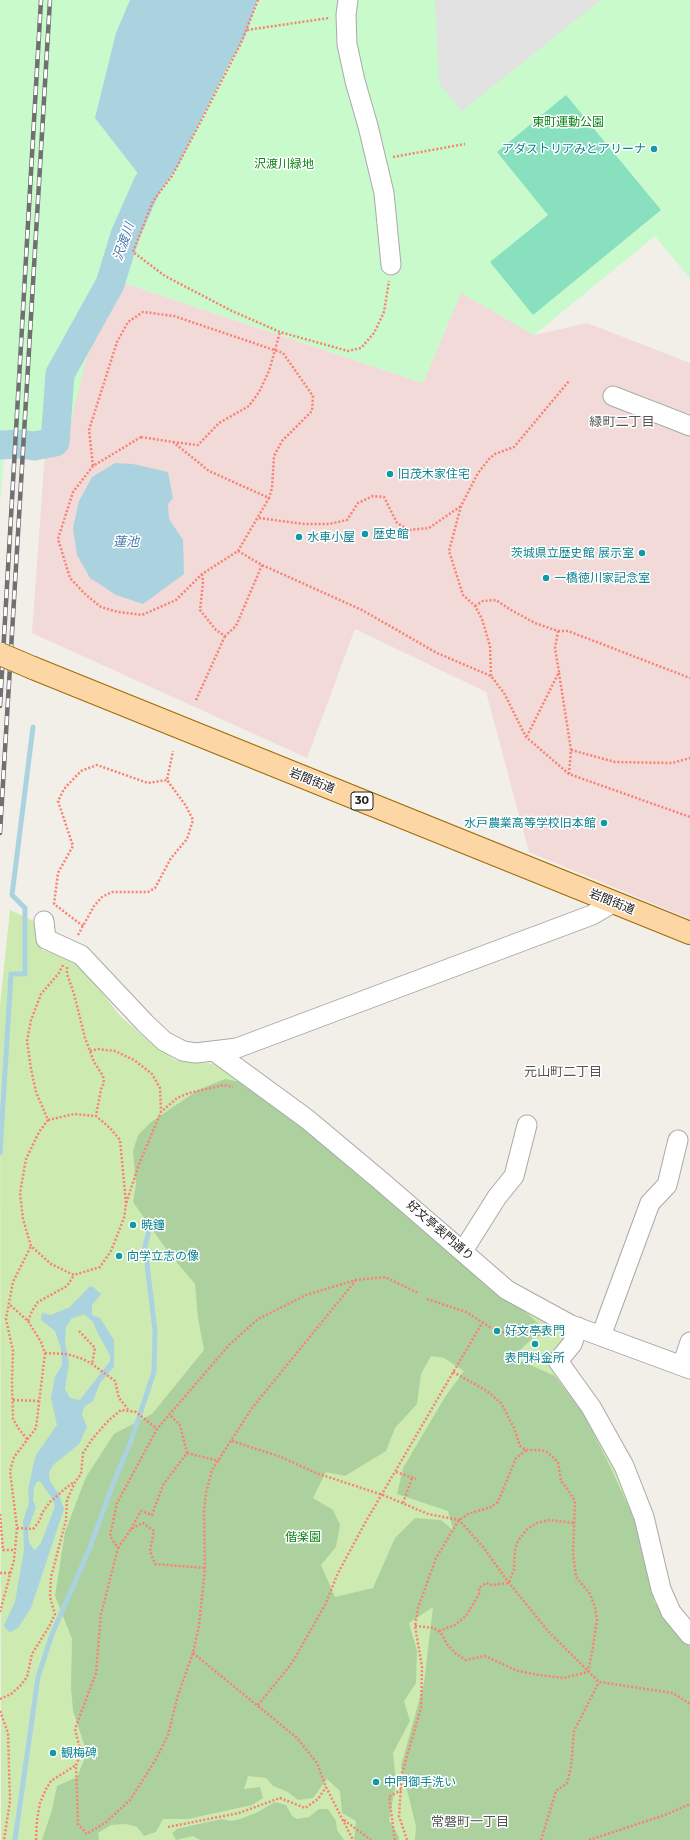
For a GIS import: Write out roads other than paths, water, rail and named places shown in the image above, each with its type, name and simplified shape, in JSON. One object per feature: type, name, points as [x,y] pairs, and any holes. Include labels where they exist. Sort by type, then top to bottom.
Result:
[{"type":"main road","name":"岩間街道","points":[[0,654],[690,934]]},
{"type":"street","points":[[347,8],[347,44],[384,193],[391,265]]},
{"type":"street","points":[[613,396],[690,426]]},
{"type":"street","points":[[44,921],[46,939],[68,953],[81,955],[164,1041],[183,1051],[196,1053],[237,1048],[592,915],[613,903]]},
{"type":"street","name":"好文亭表門通り","points":[[214,1051],[307,1119],[507,1290],[571,1324],[686,1367]]},
{"type":"street","points":[[462,1251],[497,1197],[514,1176],[527,1125]]},
{"type":"street","points":[[602,1336],[650,1202],[667,1185],[678,1140]]},
{"type":"street","points":[[578,1326],[572,1344],[558,1361],[591,1407],[624,1466],[644,1517],[661,1589],[671,1612],[690,1635]]},
{"type":"street","points":[[686,1367],[690,1342]]},
{"type":"water","points":[[130,0],[241,0],[147,185],[95,118],[116,33]]},
{"type":"water","points":[[116,287],[65,376],[61,391],[57,448],[51,410],[55,371]]},
{"type":"water","name":"蓮池","points":[[115,463],[133,464],[168,472],[173,498],[168,504],[169,519],[183,540],[184,574],[143,604],[116,595],[90,578],[77,555],[73,528],[79,501],[92,477]]},
{"type":"water","points":[[90,1286],[101,1294],[92,1305],[92,1315],[100,1318],[114,1340],[114,1367],[100,1383],[93,1401],[84,1407],[82,1414],[87,1427],[79,1444],[53,1465],[49,1473],[50,1481],[59,1495],[64,1509],[31,1608],[18,1628],[10,1632],[4,1625],[15,1602],[24,1550],[23,1521],[29,1503],[28,1490],[33,1466],[36,1455],[57,1425],[51,1398],[55,1377],[62,1365],[61,1348],[55,1331],[41,1320],[42,1313],[51,1315],[70,1307]],"holes":[[[84,1314],[93,1322],[110,1355],[110,1361],[80,1400],[70,1398],[65,1389],[69,1363],[65,1343],[66,1327],[71,1319]],[[40,1481],[53,1500],[55,1506],[41,1543],[35,1550],[29,1542],[28,1529],[36,1507],[33,1500],[34,1488],[37,1482]]]},
{"type":"waterway","name":"沢渡川","points":[[0,445],[20,444],[34,446],[55,442],[60,374],[110,284],[125,235],[147,185],[166,157],[215,59],[232,30],[242,0]]},
{"type":"waterway","points":[[0,1153],[11,974],[25,974],[25,908],[12,895],[33,727]]},
{"type":"waterway","points":[[15,1840],[38,1677],[52,1634],[89,1550],[113,1484],[131,1441],[154,1372],[155,1331],[145,1247],[150,1226]]},
{"type":"railway","points":[[0,706],[41,0]]},
{"type":"railway","points":[[0,833],[50,0]]},
{"type":"place","name":"アダストリアみとアリーナ","points":[[654,149]]},
{"type":"place","name":"旧茂木家住宅","points":[[390,474]]},
{"type":"place","name":"歴史館","points":[[365,534]]},
{"type":"place","name":"水車小屋","points":[[299,537]]},
{"type":"place","name":"茨城県立歴史館 展示室","points":[[642,553]]},
{"type":"place","name":"一橋徳川家記念室","points":[[546,578]]},
{"type":"place","name":"水戸農業高等学校旧本館","points":[[604,823]]},
{"type":"place","name":"暁鐘","points":[[133,1225]]},
{"type":"place","name":"向学立志の像","points":[[119,1256]]},
{"type":"place","name":"好文亭表門","points":[[497,1331]]},
{"type":"place","name":"表門料金所","points":[[535,1344]]},
{"type":"place","name":"観梅碑","points":[[53,1753]]},
{"type":"place","name":"中門御手洗い","points":[[376,1782]]},
{"type":"district","name":"緑町二丁目","points":[[622,422]]},
{"type":"district","name":"元山町二丁目","points":[[563,1072]]},
{"type":"district","name":"常磐町一丁目","points":[[470,1822]]},
{"type":"park label","name":"東町運動公園","points":[[568,122]]},
{"type":"park label","name":"沢渡川緑地","points":[[284,164]]},
{"type":"park label","name":"偕楽園","points":[[303,1537]]}]
